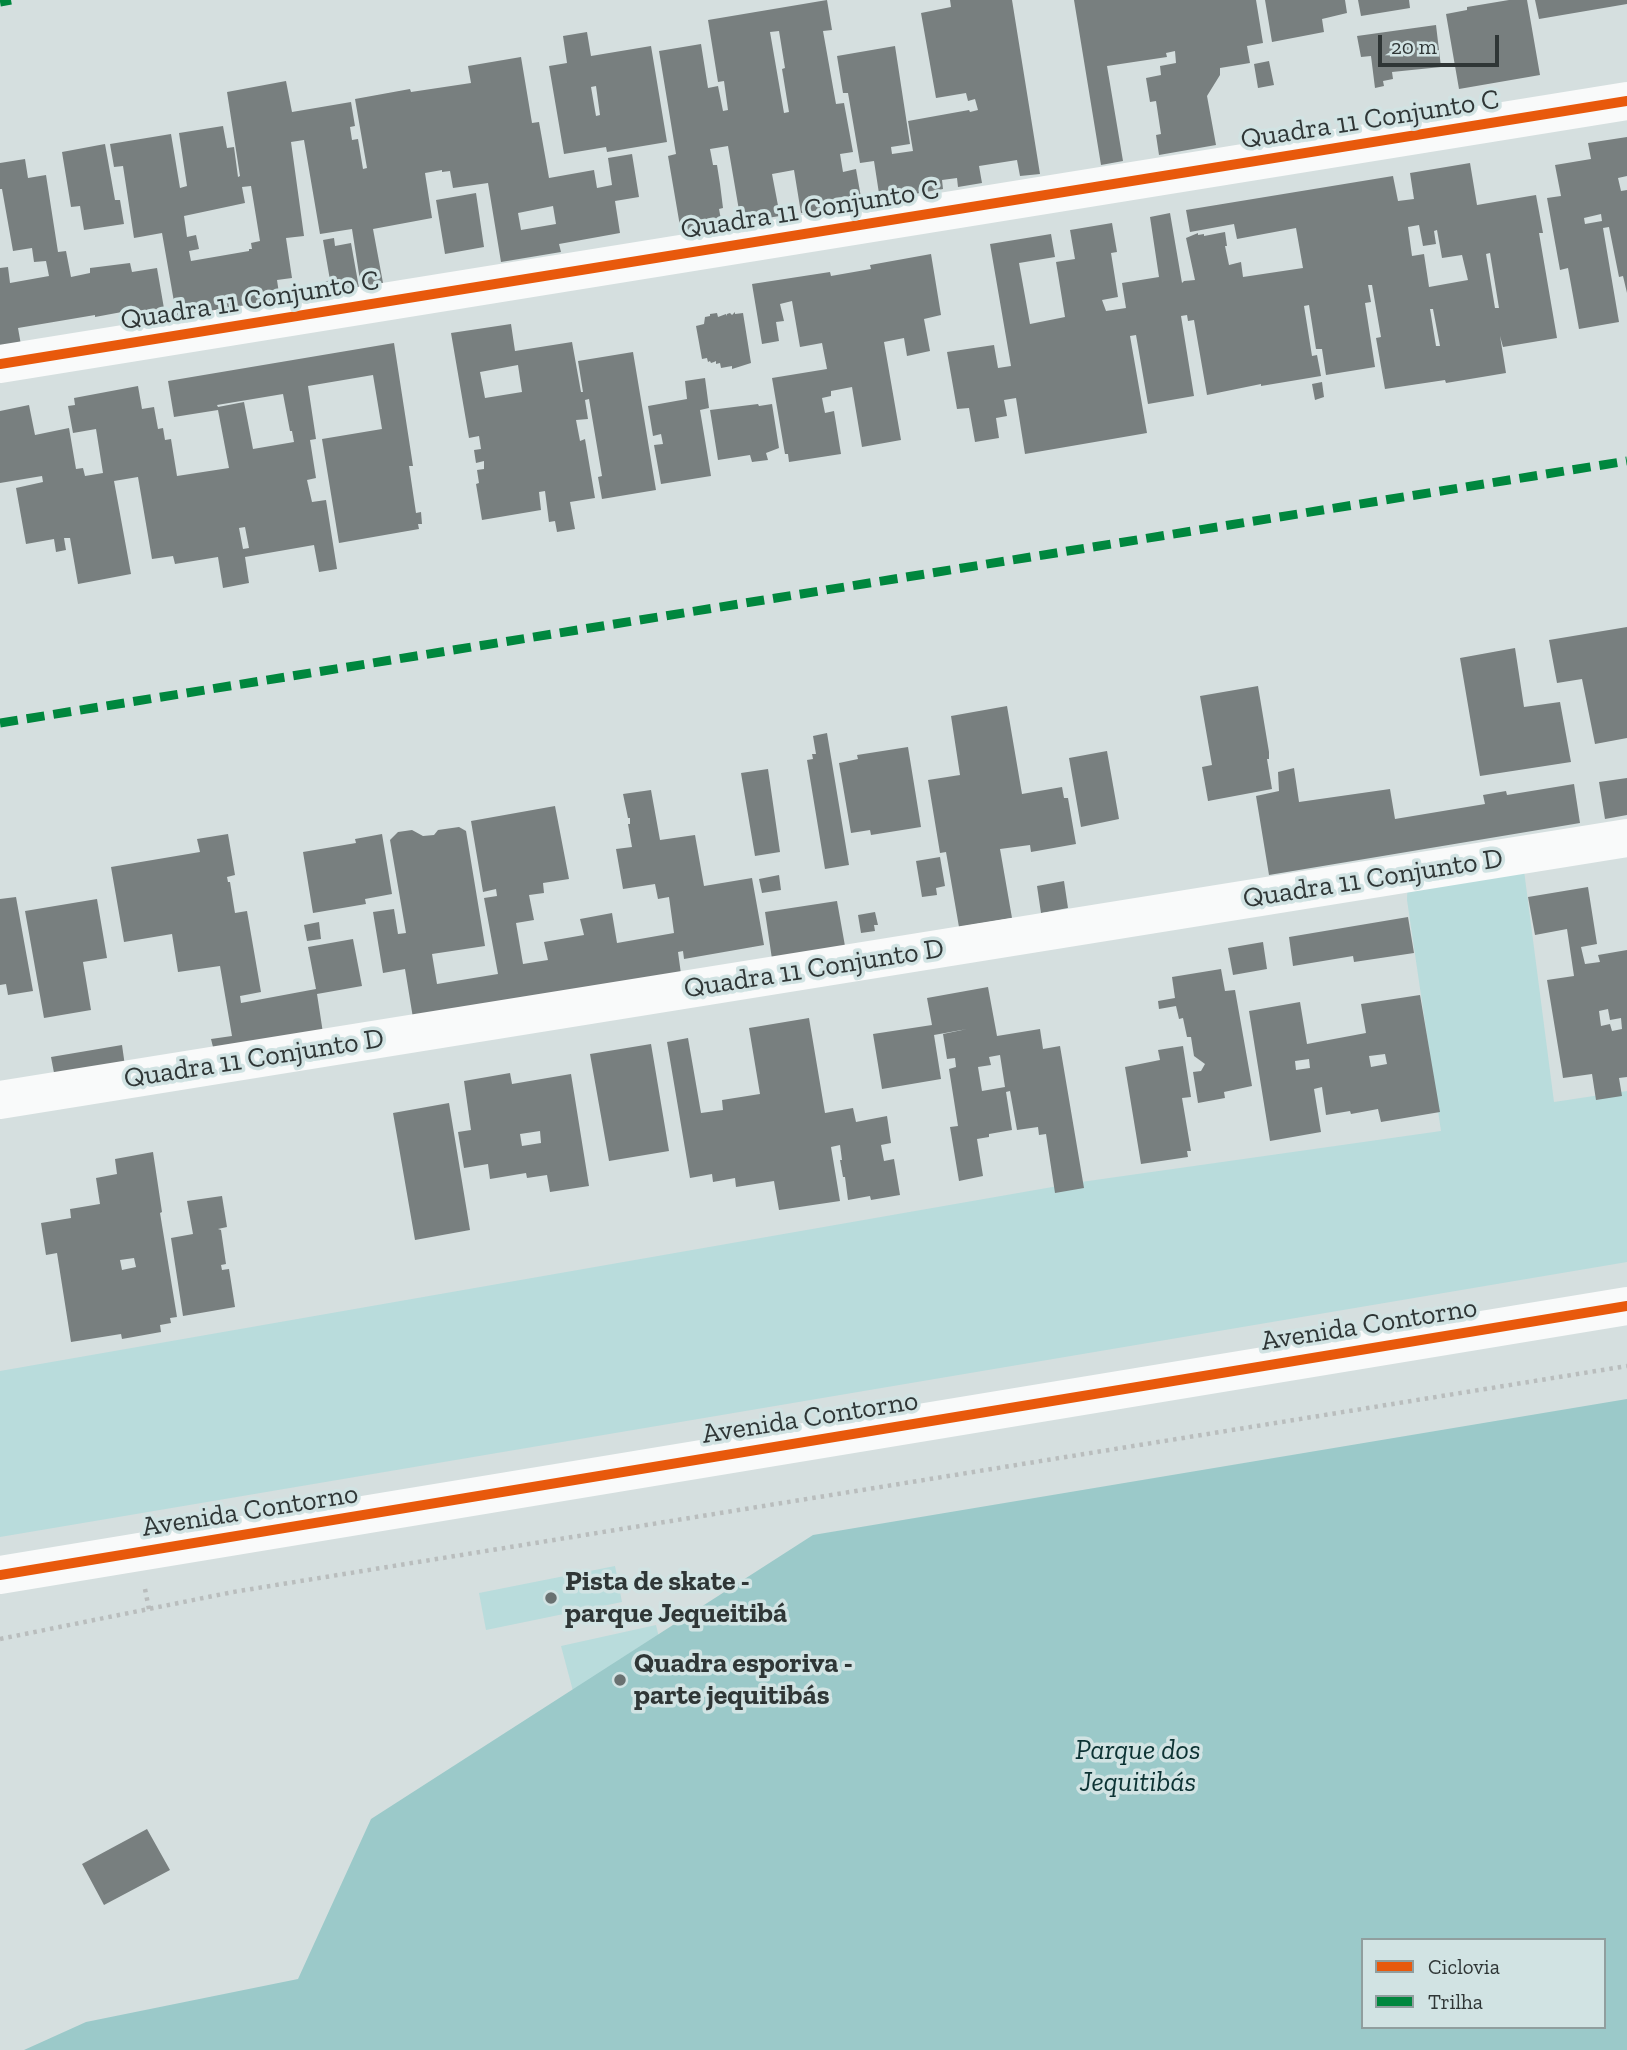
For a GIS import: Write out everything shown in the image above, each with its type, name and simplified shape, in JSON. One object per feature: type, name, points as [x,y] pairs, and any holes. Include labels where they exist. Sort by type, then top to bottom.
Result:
[{"type":"street","name":"Quadra 11 Conjunto C","points":[[0,364],[1627,101]]},
{"type":"street","name":"Quadra 11 Conjunto D","points":[[0,1100],[1627,838]]},
{"type":"street","name":"Avenida Contorno","points":[[0,1575],[1627,1306]]},
{"type":"path","points":[[0,1639],[233,1592],[1627,1366]]},
{"type":"shaded area","points":[[1522,855],[1554,1102],[1627,1091],[1627,1262],[0,1537],[0,1371],[1081,1182],[1441,1131],[1407,900],[1408,873]]},
{"type":"shaded area","name":"Pista de skate - parque Jequeitibá","points":[[615,1566],[622,1602],[486,1630],[479,1593]]},
{"type":"shaded area","name":"Quadra esporiva - parte jequitibás","points":[[656,1625],[677,1713],[585,1736],[561,1646]]},
{"type":"green space","name":"Parque dos Jequitibás","points":[[1627,1399],[1627,2050],[24,2050],[86,2022],[298,1979],[371,1819],[813,1535]]},
{"type":"building","points":[[827,0],[832,30],[823,31],[836,104],[844,103],[853,152],[840,154],[843,172],[856,169],[862,203],[801,213],[794,170],[772,174],[780,216],[741,222],[728,146],[710,149],[713,165],[717,165],[720,184],[723,208],[719,209],[722,225],[681,232],[668,156],[676,154],[659,51],[701,44],[708,88],[718,86],[723,111],[728,110],[724,81],[718,82],[708,20]],"holes":[[[779,31],[785,68],[782,69],[789,112],[784,113],[770,32]]]},
{"type":"building","points":[[950,0],[1012,0],[1040,174],[1020,176],[1017,160],[979,166],[982,183],[958,187],[957,178],[942,180],[943,189],[880,200],[874,161],[860,163],[848,93],[843,93],[837,56],[895,46],[910,144],[891,147],[892,154],[913,151],[908,121],[978,110],[975,99],[968,101],[966,93],[936,98],[921,13],[951,7]]},
{"type":"building","points":[[1074,0],[1256,0],[1263,43],[1247,46],[1250,63],[1220,68],[1220,75],[1207,96],[1216,145],[1159,155],[1156,135],[1161,134],[1156,101],[1150,102],[1146,78],[1161,75],[1160,66],[1176,63],[1175,51],[1166,53],[1167,57],[1107,66],[1123,161],[1101,165]]},
{"type":"building","points":[[1265,0],[1345,0],[1347,13],[1322,19],[1324,32],[1272,42]]},
{"type":"building","points":[[1358,0],[1409,0],[1410,8],[1361,16]]},
{"type":"building","points":[[1527,0],[1540,75],[1459,89],[1446,14],[1467,10],[1467,7]]},
{"type":"building","points":[[1535,0],[1627,0],[1627,4],[1539,19]]},
{"type":"building","points":[[1436,25],[1441,67],[1392,72],[1393,79],[1383,81],[1384,86],[1375,88],[1371,56],[1361,57],[1357,36]]},
{"type":"building","points":[[587,32],[591,56],[651,46],[667,142],[607,152],[606,147],[564,154],[549,66],[567,63],[563,36]],"holes":[[[596,86],[600,115],[596,116],[591,87]]]},
{"type":"building","points":[[521,57],[532,123],[539,122],[549,178],[594,170],[597,188],[612,185],[608,158],[632,154],[639,197],[615,201],[620,233],[559,244],[561,252],[501,262],[488,183],[453,188],[450,171],[425,173],[432,218],[373,229],[383,283],[361,287],[352,229],[320,234],[304,140],[291,142],[304,236],[286,238],[292,278],[277,280],[280,300],[177,319],[162,233],[134,238],[123,166],[114,167],[110,144],[171,134],[180,188],[187,186],[179,133],[223,126],[227,148],[234,147],[238,177],[240,176],[227,92],[286,81],[292,112],[351,102],[355,126],[350,127],[352,140],[358,139],[363,169],[367,168],[355,99],[410,89],[411,92],[471,83],[468,66]],"holes":[[[251,186],[260,241],[251,243],[252,249],[249,251],[191,261],[189,251],[199,249],[196,235],[187,237],[184,216],[245,203],[242,187]],[[553,206],[556,224],[521,230],[518,213]]]},
{"type":"building","points":[[1269,61],[1274,85],[1258,88],[1254,64]]},
{"type":"building","points":[[1627,137],[1627,176],[1618,178],[1621,191],[1627,190],[1627,293],[1623,276],[1619,277],[1609,227],[1603,228],[1619,322],[1579,329],[1568,268],[1560,270],[1547,198],[1561,196],[1555,165],[1591,159],[1588,143]],"holes":[[[1601,214],[1602,221],[1585,224],[1584,218]]]},
{"type":"building","points":[[105,144],[115,200],[120,200],[124,224],[84,230],[80,206],[71,207],[62,152]]},
{"type":"building","points":[[25,159],[28,178],[46,175],[58,252],[66,251],[71,277],[90,273],[90,268],[130,263],[132,272],[157,268],[166,320],[141,324],[138,309],[95,315],[18,328],[21,345],[0,348],[0,268],[8,267],[10,283],[49,276],[46,261],[34,262],[32,248],[13,251],[0,189],[0,163]]},
{"type":"building","points":[[1470,163],[1477,205],[1536,195],[1543,233],[1539,233],[1557,338],[1503,347],[1500,336],[1506,373],[1385,389],[1376,338],[1381,337],[1372,285],[1368,285],[1371,302],[1365,303],[1375,367],[1326,375],[1322,349],[1316,349],[1309,305],[1304,306],[1312,356],[1317,355],[1321,376],[1207,395],[1194,320],[1188,321],[1187,315],[1181,316],[1194,396],[1148,404],[1136,335],[1130,336],[1147,433],[1025,454],[1016,398],[1004,400],[1007,416],[996,418],[999,438],[975,442],[969,408],[957,409],[947,352],[994,345],[998,368],[1011,366],[990,244],[1051,234],[1055,257],[1019,263],[1030,324],[1065,317],[1056,262],[1075,259],[1070,230],[1112,223],[1117,252],[1111,253],[1118,297],[1102,300],[1106,311],[1126,308],[1122,283],[1159,277],[1150,217],[1170,213],[1182,283],[1195,280],[1186,238],[1198,233],[1204,236],[1225,232],[1229,265],[1241,262],[1243,277],[1303,268],[1296,228],[1237,239],[1234,224],[1190,232],[1186,210],[1393,176],[1398,201],[1414,199],[1410,173]],"holes":[[[1419,225],[1423,246],[1436,244],[1434,231],[1437,230],[1442,258],[1462,255],[1468,280],[1429,287],[1424,254],[1412,256],[1408,227]],[[1490,253],[1499,308],[1495,308],[1486,254]],[[1430,309],[1433,309],[1440,346],[1436,346]]]},
{"type":"building","points":[[476,193],[484,247],[445,254],[436,200]]},
{"type":"building","points":[[334,238],[335,246],[351,243],[359,288],[327,292],[325,282],[330,280],[323,240]]},
{"type":"building","points":[[931,254],[941,315],[924,319],[930,351],[907,356],[904,338],[884,342],[901,440],[862,447],[852,387],[831,391],[831,396],[822,398],[825,413],[834,411],[841,454],[789,462],[788,454],[785,454],[772,378],[827,369],[822,343],[800,347],[792,301],[780,304],[784,321],[776,322],[779,341],[762,344],[752,284],[830,272],[831,276],[871,269],[870,265]]},
{"type":"building","points":[[735,312],[743,313],[751,363],[732,369],[732,366],[721,368],[716,361],[711,363],[707,358],[702,359],[696,326],[704,324],[705,317],[710,314],[717,313],[718,317]]},
{"type":"building","points":[[511,324],[515,351],[572,342],[581,392],[578,361],[633,352],[656,490],[602,499],[598,477],[602,476],[589,399],[585,400],[588,419],[576,420],[580,441],[585,439],[595,498],[570,502],[575,529],[557,532],[555,521],[549,522],[545,491],[539,492],[541,510],[482,520],[476,484],[479,483],[477,470],[484,469],[484,461],[476,463],[474,450],[481,449],[479,436],[469,438],[451,333]],"holes":[[[518,365],[522,392],[485,398],[480,372]]]},
{"type":"building","points":[[394,343],[413,466],[409,466],[416,513],[421,512],[422,524],[418,524],[419,529],[339,543],[322,439],[382,429],[373,375],[308,386],[316,439],[310,440],[316,478],[307,480],[312,502],[326,500],[337,569],[319,572],[314,545],[245,557],[249,583],[223,588],[218,557],[175,564],[173,556],[152,559],[138,477],[114,481],[131,574],[78,584],[70,538],[64,538],[66,550],[56,552],[54,539],[26,544],[16,488],[43,482],[42,476],[0,483],[0,411],[29,405],[35,435],[69,428],[76,469],[83,468],[85,476],[103,473],[96,429],[73,433],[68,406],[75,405],[74,398],[138,386],[142,409],[154,407],[158,429],[163,428],[165,440],[171,439],[177,476],[229,468],[218,410],[174,417],[168,381]],"holes":[[[283,394],[294,442],[253,449],[244,402],[217,405]],[[245,527],[249,548],[243,549],[239,528]]]},
{"type":"building","points":[[705,378],[709,408],[700,410],[711,476],[661,484],[654,445],[663,444],[661,434],[653,436],[648,406],[687,399],[685,381]]},
{"type":"building","points":[[1322,382],[1324,397],[1315,400],[1312,384]]},
{"type":"building","points":[[772,404],[779,448],[766,453],[768,460],[752,462],[750,455],[718,460],[710,410]]},
{"type":"building","points":[[1627,627],[1627,738],[1595,744],[1582,679],[1557,683],[1549,640]]},
{"type":"building","points":[[1515,648],[1524,707],[1560,702],[1571,762],[1480,776],[1460,658]]},
{"type":"building","points":[[1258,686],[1272,789],[1208,801],[1202,767],[1212,765],[1200,696]]},
{"type":"building","points":[[1007,706],[1022,794],[1062,787],[1064,798],[1068,798],[1076,844],[1031,852],[1030,845],[1000,849],[1012,918],[959,927],[946,852],[940,853],[928,780],[960,775],[951,716]]},
{"type":"building","points":[[827,733],[849,865],[825,869],[807,760],[813,759],[812,754],[816,754],[813,736]]},
{"type":"building","points":[[908,747],[921,827],[871,835],[870,830],[851,833],[839,763],[858,759],[857,755]]},
{"type":"building","points":[[1107,751],[1119,819],[1081,827],[1069,758]]},
{"type":"building","points":[[1294,768],[1299,802],[1390,789],[1395,819],[1485,804],[1483,795],[1506,791],[1507,795],[1574,784],[1580,823],[1269,875],[1256,796],[1279,791],[1278,772]]},
{"type":"building","points":[[768,769],[780,852],[755,856],[741,773]]},
{"type":"building","points":[[1627,778],[1627,815],[1605,819],[1599,782]]},
{"type":"building","points":[[651,790],[660,840],[695,835],[704,886],[752,878],[764,945],[684,959],[683,951],[678,952],[681,974],[413,1018],[405,969],[383,973],[373,912],[394,909],[398,934],[406,933],[390,840],[398,832],[412,830],[423,836],[434,835],[438,830],[459,827],[466,831],[485,946],[432,954],[437,984],[498,974],[484,898],[497,896],[496,889],[483,892],[471,821],[555,806],[569,879],[543,883],[544,893],[529,895],[534,920],[516,923],[523,964],[548,960],[544,942],[584,935],[580,919],[612,913],[617,943],[674,933],[669,897],[658,899],[655,884],[623,889],[616,849],[632,847],[628,824],[630,818],[623,794]]},
{"type":"building","points":[[228,834],[235,875],[227,877],[228,882],[235,913],[247,911],[261,992],[240,996],[241,1003],[316,989],[308,947],[353,939],[362,986],[317,994],[323,1033],[214,1051],[211,1039],[232,1036],[220,966],[178,972],[172,934],[124,942],[111,867],[200,852],[197,839]]},
{"type":"building","points":[[382,834],[392,894],[365,899],[366,904],[313,913],[303,852],[356,843],[355,839]]},
{"type":"building","points":[[940,857],[945,886],[936,888],[937,895],[922,897],[916,861]]},
{"type":"building","points":[[779,875],[781,890],[762,893],[759,879]]},
{"type":"building","points":[[1064,881],[1068,908],[1041,913],[1037,886]]},
{"type":"building","points":[[1588,887],[1597,944],[1581,947],[1585,964],[1600,962],[1598,955],[1627,950],[1627,1077],[1619,1078],[1622,1096],[1596,1100],[1592,1074],[1563,1078],[1547,980],[1574,976],[1567,929],[1535,935],[1528,897]],"holes":[[[1608,1009],[1610,1020],[1621,1018],[1622,1029],[1612,1031],[1610,1024],[1601,1026],[1599,1011]]]},
{"type":"building","points":[[16,897],[33,991],[8,995],[6,984],[0,985],[0,899]]},
{"type":"building","points":[[97,899],[107,958],[83,962],[91,1010],[44,1018],[25,911]]},
{"type":"building","points":[[837,901],[845,946],[772,959],[765,912]]},
{"type":"building","points":[[875,912],[878,925],[874,925],[875,931],[861,933],[858,915]]},
{"type":"building","points":[[1408,917],[1414,953],[1354,962],[1353,956],[1293,966],[1289,937]]},
{"type":"building","points":[[319,922],[321,939],[307,941],[304,925]]},
{"type":"building","points":[[1263,942],[1267,969],[1233,975],[1228,948]]},
{"type":"building","points":[[1221,969],[1225,991],[1235,990],[1252,1086],[1224,1092],[1225,1098],[1198,1103],[1193,1072],[1201,1071],[1205,1064],[1194,1056],[1191,1037],[1187,1037],[1183,1018],[1179,1019],[1176,1006],[1159,1009],[1158,1001],[1175,998],[1172,977]]},
{"type":"building","points":[[988,987],[997,1036],[1040,1029],[1043,1049],[1060,1046],[1084,1188],[1055,1193],[1046,1134],[1039,1135],[1038,1127],[1017,1130],[1010,1091],[1006,1092],[1012,1130],[977,1139],[983,1176],[959,1181],[950,1127],[958,1126],[949,1069],[956,1067],[955,1058],[947,1059],[943,1034],[967,1029],[934,1035],[941,1079],[882,1089],[873,1034],[932,1025],[927,998]],"holes":[[[1000,1055],[1005,1087],[982,1091],[978,1067],[991,1065],[989,1057]]]},
{"type":"building","points":[[1420,995],[1440,1112],[1381,1122],[1378,1109],[1326,1115],[1322,1087],[1314,1089],[1321,1132],[1270,1141],[1249,1011],[1300,1002],[1307,1044],[1366,1033],[1361,1004]],"holes":[[[1385,1054],[1387,1064],[1371,1067],[1369,1056]],[[1309,1059],[1310,1068],[1296,1070],[1295,1061]]]},
{"type":"building","points":[[809,1018],[825,1113],[853,1108],[856,1122],[887,1116],[891,1143],[881,1145],[884,1161],[894,1159],[900,1195],[871,1200],[870,1196],[848,1200],[840,1160],[840,1145],[831,1147],[840,1201],[779,1210],[774,1181],[736,1187],[735,1178],[713,1182],[712,1174],[690,1178],[667,1042],[688,1038],[701,1113],[723,1110],[722,1100],[760,1094],[749,1028]]},
{"type":"building","points":[[651,1044],[669,1151],[609,1161],[590,1054]]},
{"type":"building","points":[[122,1045],[125,1066],[55,1078],[51,1057]]},
{"type":"building","points":[[1183,1046],[1191,1097],[1182,1098],[1191,1151],[1187,1151],[1188,1157],[1141,1164],[1125,1067],[1160,1060],[1158,1050]]},
{"type":"building","points":[[510,1073],[512,1084],[571,1074],[589,1186],[550,1192],[547,1175],[527,1178],[526,1173],[490,1179],[488,1164],[464,1168],[458,1132],[471,1130],[464,1081]],"holes":[[[540,1131],[541,1143],[522,1146],[520,1134]]]},
{"type":"building","points":[[449,1103],[470,1230],[415,1240],[393,1113]]},
{"type":"building","points":[[153,1152],[177,1317],[170,1318],[171,1323],[160,1325],[161,1332],[122,1339],[121,1334],[71,1342],[57,1253],[46,1255],[41,1223],[71,1218],[70,1209],[100,1204],[96,1178],[117,1174],[115,1159]],"holes":[[[134,1258],[136,1267],[122,1270],[120,1260]]]},
{"type":"building","points":[[222,1196],[227,1227],[218,1229],[221,1230],[226,1264],[221,1265],[222,1270],[229,1269],[235,1307],[183,1316],[171,1238],[193,1234],[187,1201]]},
{"type":"building","points":[[147,1829],[170,1870],[104,1905],[82,1864]]},
{"type":"marked path","points":[[0,2],[11,0]]},
{"type":"marked path","points":[[0,723],[1627,461]]},
{"type":"cycle path","points":[[0,364],[1627,101]]},
{"type":"cycle path","points":[[0,1575],[1627,1306]]},
{"type":"place","name":"Pista de skate - parque Jequeitibá","points":[[551,1598]]},
{"type":"place","name":"Quadra esporiva - parte jequitibás","points":[[620,1680]]}]
